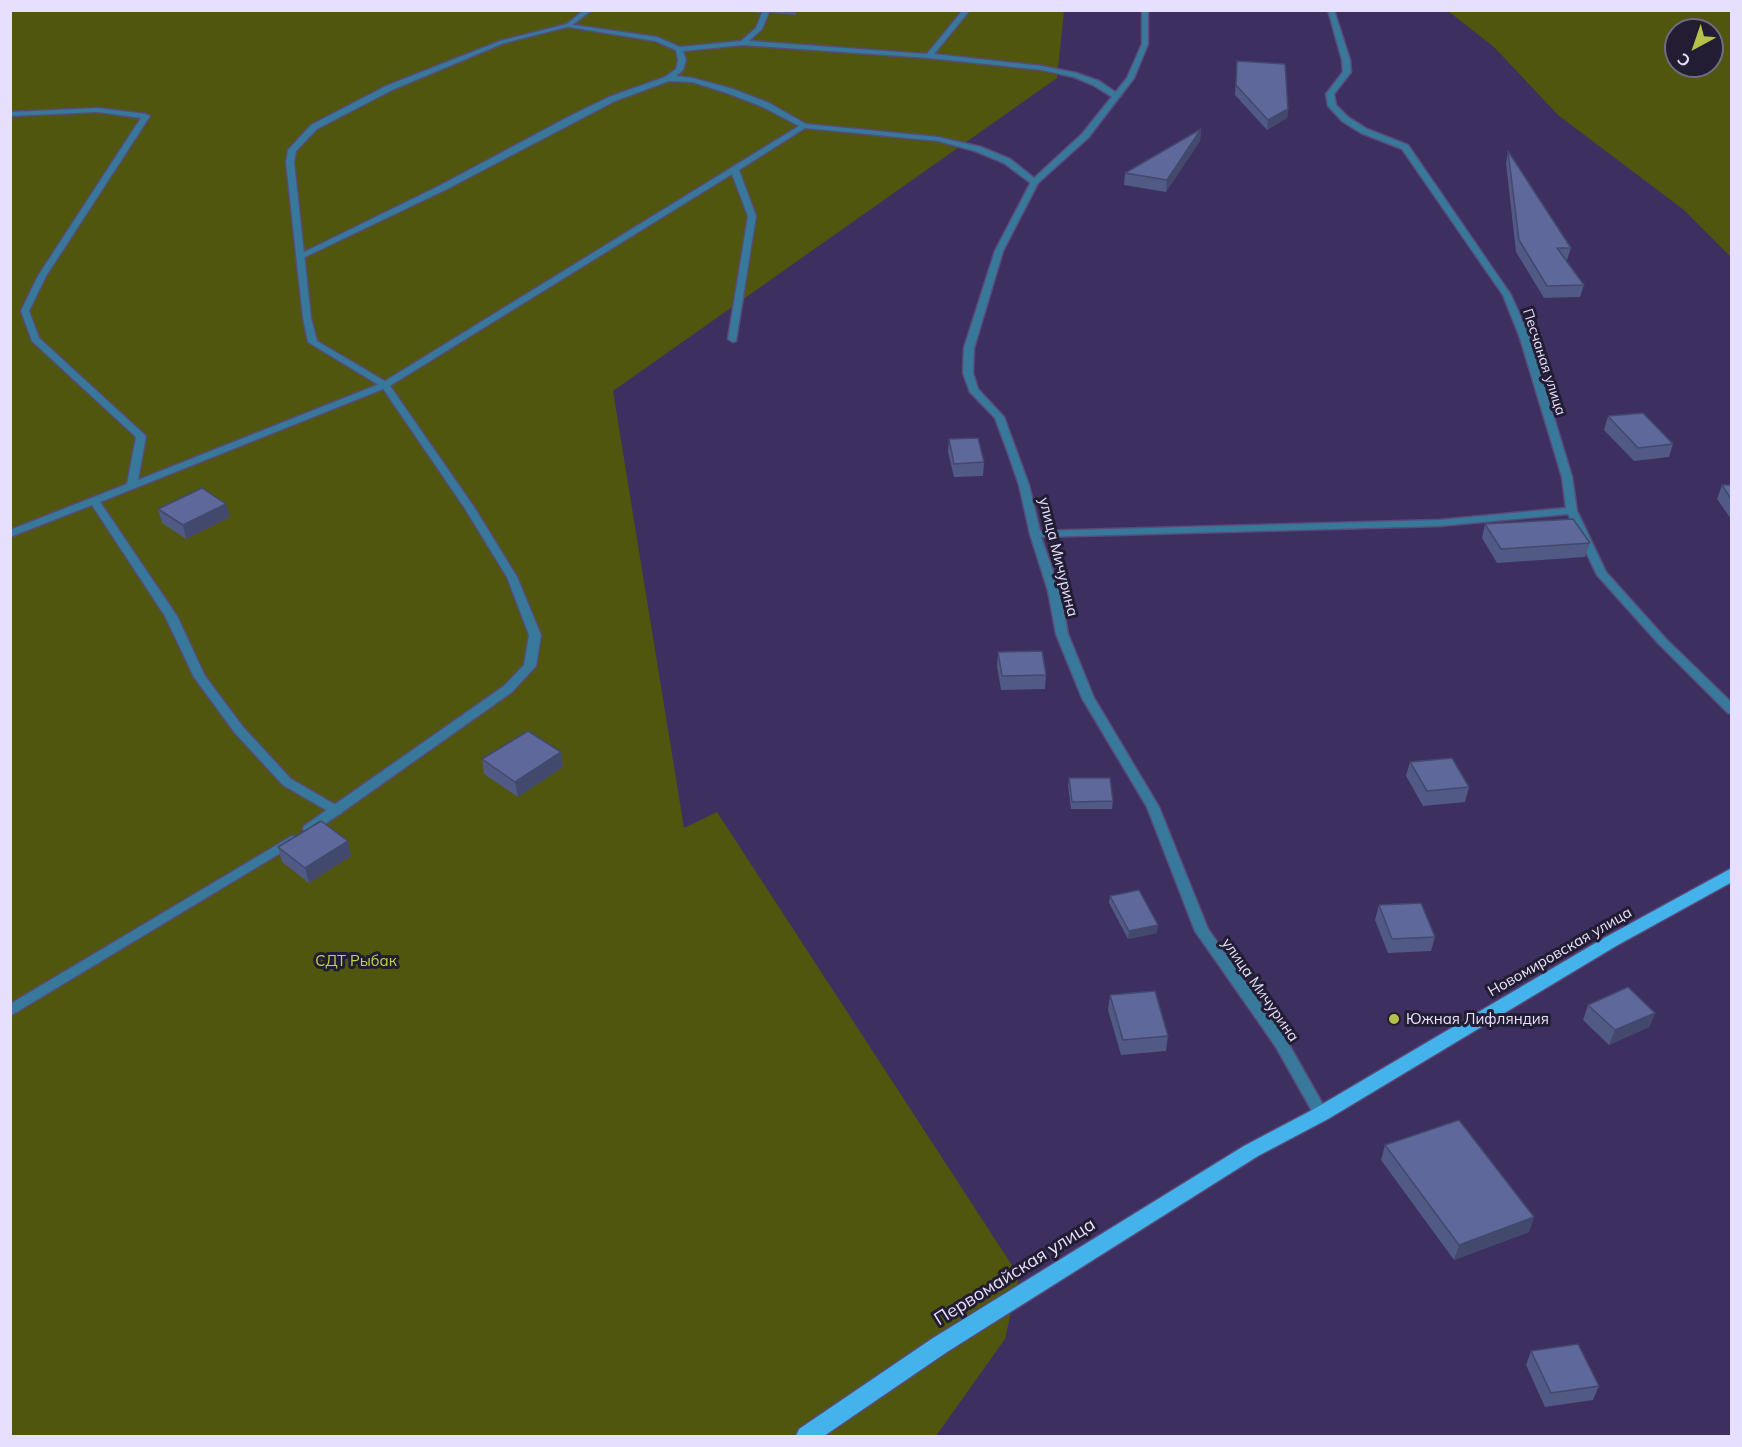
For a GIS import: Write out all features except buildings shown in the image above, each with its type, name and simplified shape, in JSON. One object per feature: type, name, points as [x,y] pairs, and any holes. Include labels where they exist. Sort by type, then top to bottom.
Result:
[{"type":"main road","name":"Новомировская улица","points":[[1251,1151],[1321,1114],[1610,942],[1731,874]]},
{"type":"main road","name":"Первомайская улица","points":[[807,1437],[939,1345],[1251,1151]]},
{"type":"street","points":[[10,1011],[257,863],[337,811],[508,689],[530,666],[535,635],[512,577],[469,507],[385,385],[313,342],[307,318],[290,162],[292,150],[314,128],[389,88],[502,42],[569,25],[589,10]]},
{"type":"street","points":[[743,43],[759,29],[767,10]]},
{"type":"street","points":[[929,56],[967,10]]},
{"type":"street","name":"улица Мичурина","points":[[1145,10],[1145,44],[1130,78],[1085,136],[1035,182],[999,251],[969,348],[968,373],[973,390],[999,417],[1024,485],[1035,534],[1054,591],[1062,634],[1088,698],[1153,807],[1202,931],[1281,1043],[1321,1114]]},
{"type":"street","name":"Песчаная улица","points":[[1331,10],[1346,60],[1347,72],[1330,94],[1332,105],[1345,118],[1364,131],[1405,147],[1507,295],[1525,338],[1567,477],[1572,511],[1601,573],[1662,641],[1731,710]]},
{"type":"street","points":[[569,25],[657,39],[679,49],[743,43],[929,56],[1042,68],[1076,75],[1096,83],[1117,96]]},
{"type":"street","points":[[668,79],[679,70],[682,60],[679,49]]},
{"type":"street","points":[[300,256],[442,188],[612,99],[668,79],[681,78],[730,91],[766,105],[804,126],[938,139],[978,149],[1007,161],[1035,182]]},
{"type":"street","points":[[10,114],[98,110],[146,116],[42,276],[26,311],[35,339],[141,436],[132,485]]},
{"type":"street","points":[[10,534],[385,385],[804,126]]},
{"type":"street","points":[[733,339],[752,216],[734,168]]},
{"type":"street","points":[[94,501],[171,616],[200,677],[239,730],[287,782],[337,811]]},
{"type":"street","points":[[1035,534],[1439,524],[1572,511]]},
{"type":"green space","name":"СДТ Рыбак","points":[[10,11],[1064,11],[1057,78],[613,391],[684,828],[717,812],[1019,1276],[1005,1339],[936,1436],[11,1436]]},
{"type":"green space","points":[[1448,11],[1731,11],[1731,257],[1684,210],[1558,115],[1494,47]]},
{"type":"place","name":"Южная Лифляндия","points":[[1394,1019]]}]
